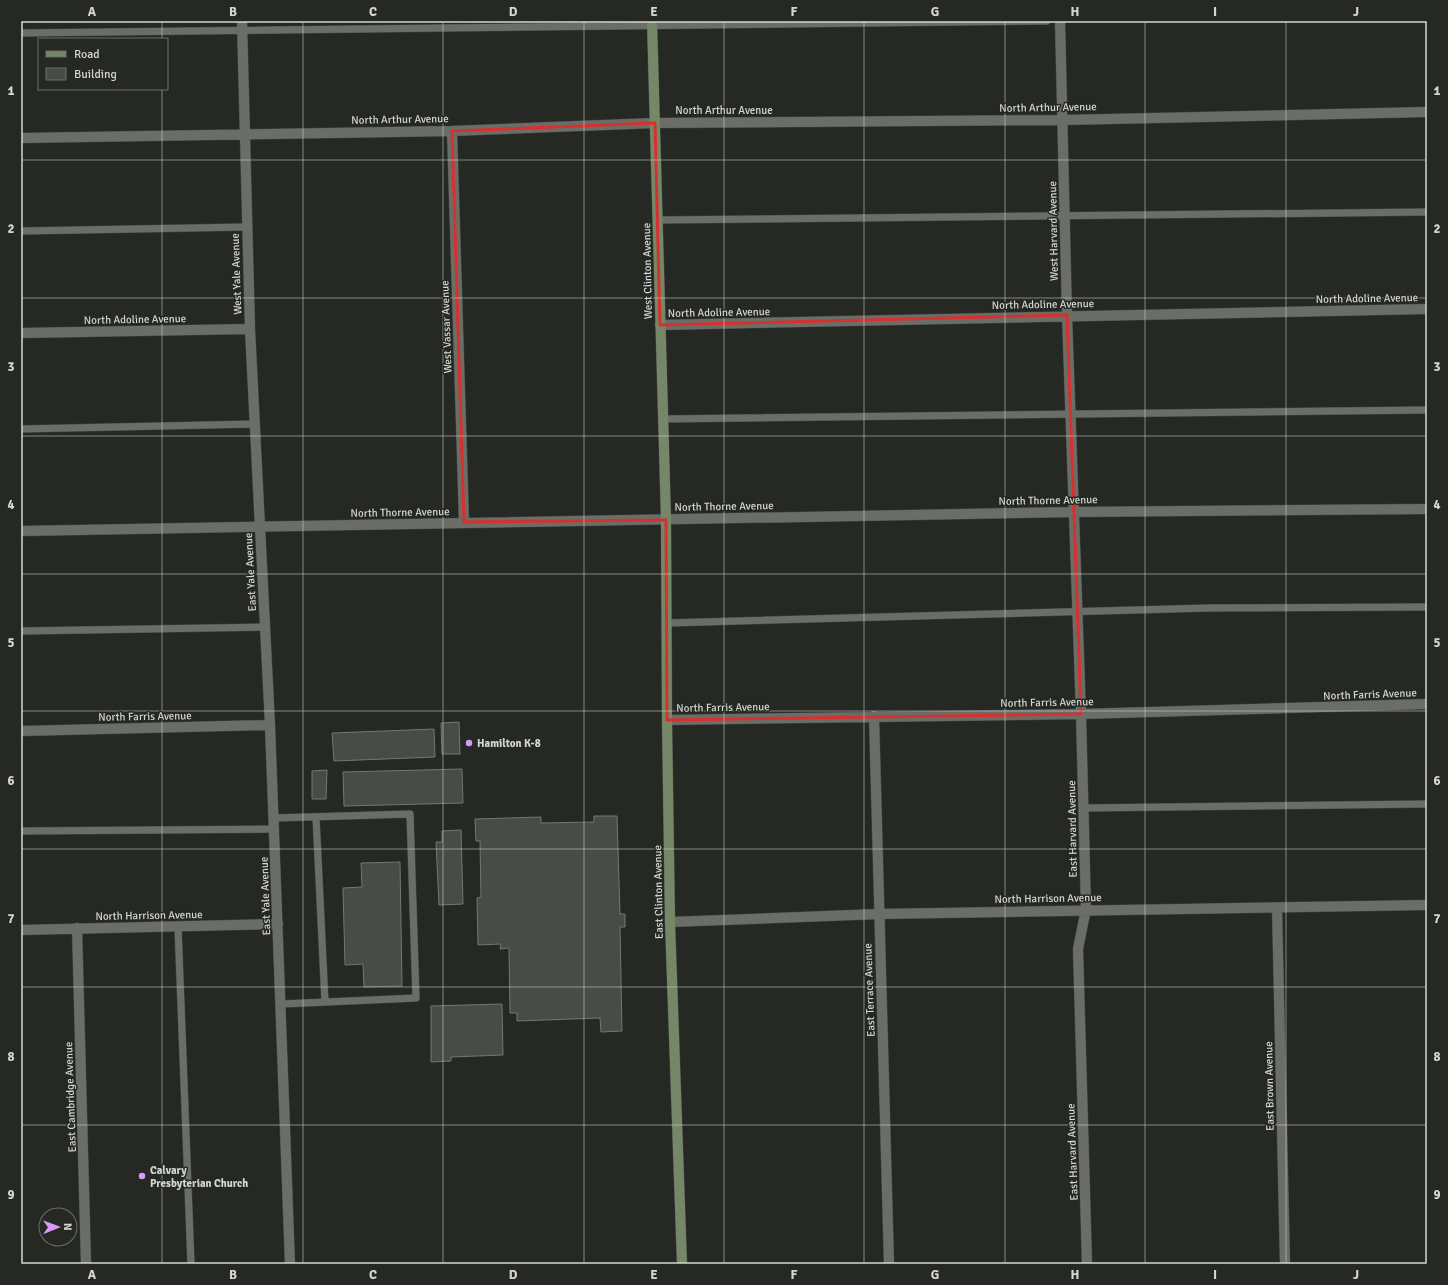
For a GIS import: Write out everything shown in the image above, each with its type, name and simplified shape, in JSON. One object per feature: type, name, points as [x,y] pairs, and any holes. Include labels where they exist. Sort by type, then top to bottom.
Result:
[{"type":"main road","name":"West Clinton Avenue","points":[[652,23],[666,520]]},
{"type":"main road","name":"East Clinton Avenue","points":[[666,520],[670,922],[682,1264]]},
{"type":"street","name":"West Harvard Avenue","points":[[1060,21],[1067,316],[1074,512]]},
{"type":"street","name":"West Yale Avenue","points":[[242,26],[250,329],[259,527]]},
{"type":"street","name":"North Arthur Avenue","points":[[21,138],[452,131],[655,123],[1063,120],[1427,112]]},
{"type":"street","name":"West Vassar Avenue","points":[[452,131],[464,522]]},
{"type":"street","name":"North Adoline Avenue","points":[[660,325],[1427,309]]},
{"type":"street","name":"North Adoline Avenue","points":[[21,333],[250,329]]},
{"type":"street","name":"North Thorne Avenue","points":[[21,531],[1074,512],[1427,509]]},
{"type":"street","name":"East Harvard Avenue","points":[[1074,512],[1086,909],[1078,949],[1087,1264]]},
{"type":"street","name":"East Yale Avenue","points":[[259,527],[270,725],[282,1004],[290,1264]]},
{"type":"street","name":"North Farris Avenue","points":[[667,720],[1081,714],[1427,704]]},
{"type":"street","name":"East Terrace Avenue","points":[[874,716],[889,1264]]},
{"type":"street","name":"North Farris Avenue","points":[[21,731],[270,725]]},
{"type":"street","name":"North Harrison Avenue","points":[[670,922],[879,914],[1086,909],[1277,908],[1427,905]]},
{"type":"street","name":"East Brown Avenue","points":[[1277,908],[1285,1264]]},
{"type":"street","name":"North Harrison Avenue","points":[[21,930],[278,924]]},
{"type":"street","name":"East Cambridge Avenue","points":[[77,928],[86,1264]]},
{"type":"lane","points":[[21,33],[242,26],[1047,21]]},
{"type":"lane","points":[[657,220],[1427,212]]},
{"type":"lane","points":[[21,231],[247,227]]},
{"type":"lane","points":[[663,419],[1427,410]]},
{"type":"lane","points":[[21,429],[254,424]]},
{"type":"lane","points":[[667,623],[1209,608],[1427,607]]},
{"type":"lane","points":[[21,631],[265,627]]},
{"type":"lane","points":[[1084,808],[1427,804]]},
{"type":"lane","points":[[274,818],[410,814],[416,998],[282,1004]]},
{"type":"lane","points":[[316,817],[325,1002]]},
{"type":"lane","points":[[21,831],[274,829]]},
{"type":"lane","points":[[178,927],[191,1264]]},
{"type":"highlighted area","points":[[655,123],[660,325],[1067,315],[1081,714],[667,720],[666,520],[464,522],[452,131]]},
{"type":"building","points":[[459,722],[460,754],[442,754],[441,723]]},
{"type":"building","points":[[434,729],[435,757],[334,761],[332,733]]},
{"type":"building","points":[[462,769],[463,803],[344,806],[343,772]]},
{"type":"building","points":[[327,770],[326,799],[312,799],[312,771]]},
{"type":"building","points":[[594,816],[617,816],[620,914],[625,914],[625,927],[620,927],[622,1031],[601,1032],[600,1018],[517,1021],[517,1013],[510,1013],[509,948],[500,949],[501,944],[478,945],[477,898],[481,897],[480,841],[476,841],[475,819],[541,817],[541,823],[594,822]]},
{"type":"building","points":[[461,830],[463,904],[439,905],[436,842],[442,842],[442,831]]},
{"type":"building","points":[[400,862],[402,986],[364,987],[363,964],[345,965],[343,888],[362,887],[361,863]]},
{"type":"building","points":[[502,1004],[503,1055],[451,1057],[451,1061],[431,1062],[431,1006]]},
{"type":"place","name":"Hamilton K-8","points":[[469,743]]},
{"type":"place","name":"Calvary Presbyterian Church","points":[[142,1176]]}]
